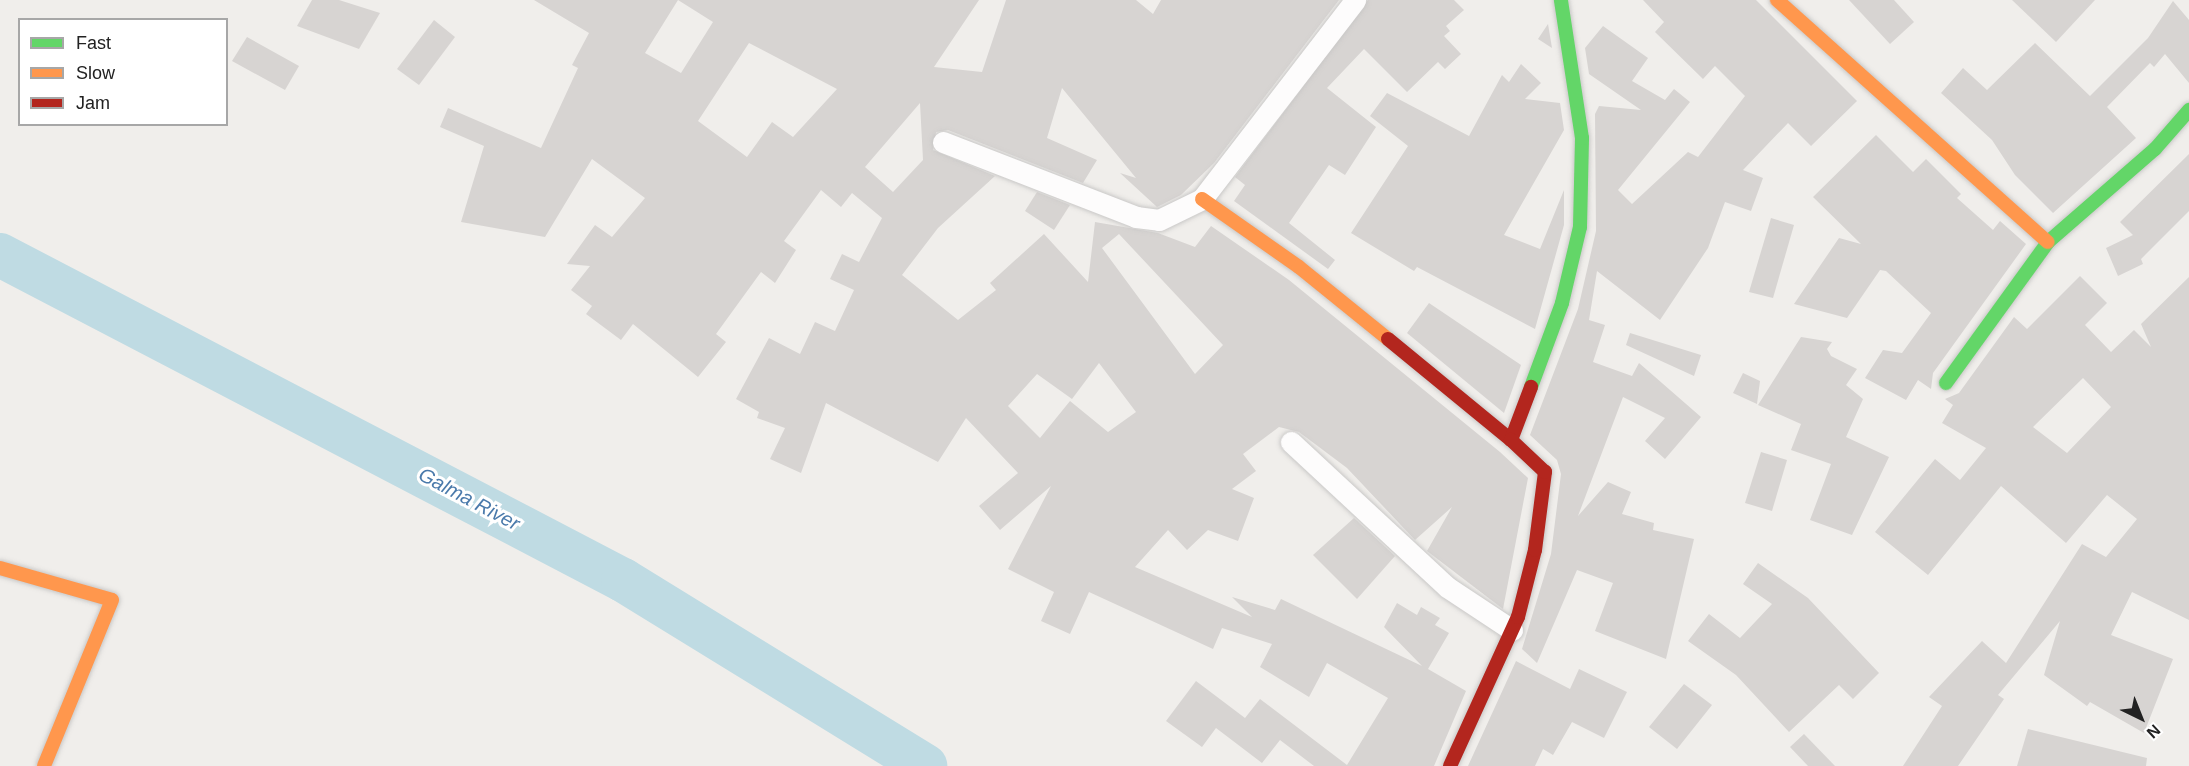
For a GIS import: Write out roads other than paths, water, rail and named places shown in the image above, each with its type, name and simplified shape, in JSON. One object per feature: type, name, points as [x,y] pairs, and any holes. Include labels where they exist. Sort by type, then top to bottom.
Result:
[{"type":"street","points":[[943,142],[1136,217],[1159,220],[1202,199],[1355,0]]},
{"type":"street","points":[[1511,440],[1562,303],[1580,227],[1582,138],[1561,0]]},
{"type":"street","points":[[1777,0],[2048,242]]},
{"type":"street","points":[[1946,383],[2048,242],[2155,149],[2189,110]]},
{"type":"street","points":[[1202,199],[1299,267],[1511,440],[1545,472],[1535,550],[1512,630],[1450,766]]},
{"type":"street","points":[[1291,442],[1447,587],[1512,630]]},
{"type":"street","points":[[0,568],[112,600],[44,766]]},
{"type":"waterway","name":"Galma River","points":[[0,255],[623,580],[925,766]]}]
